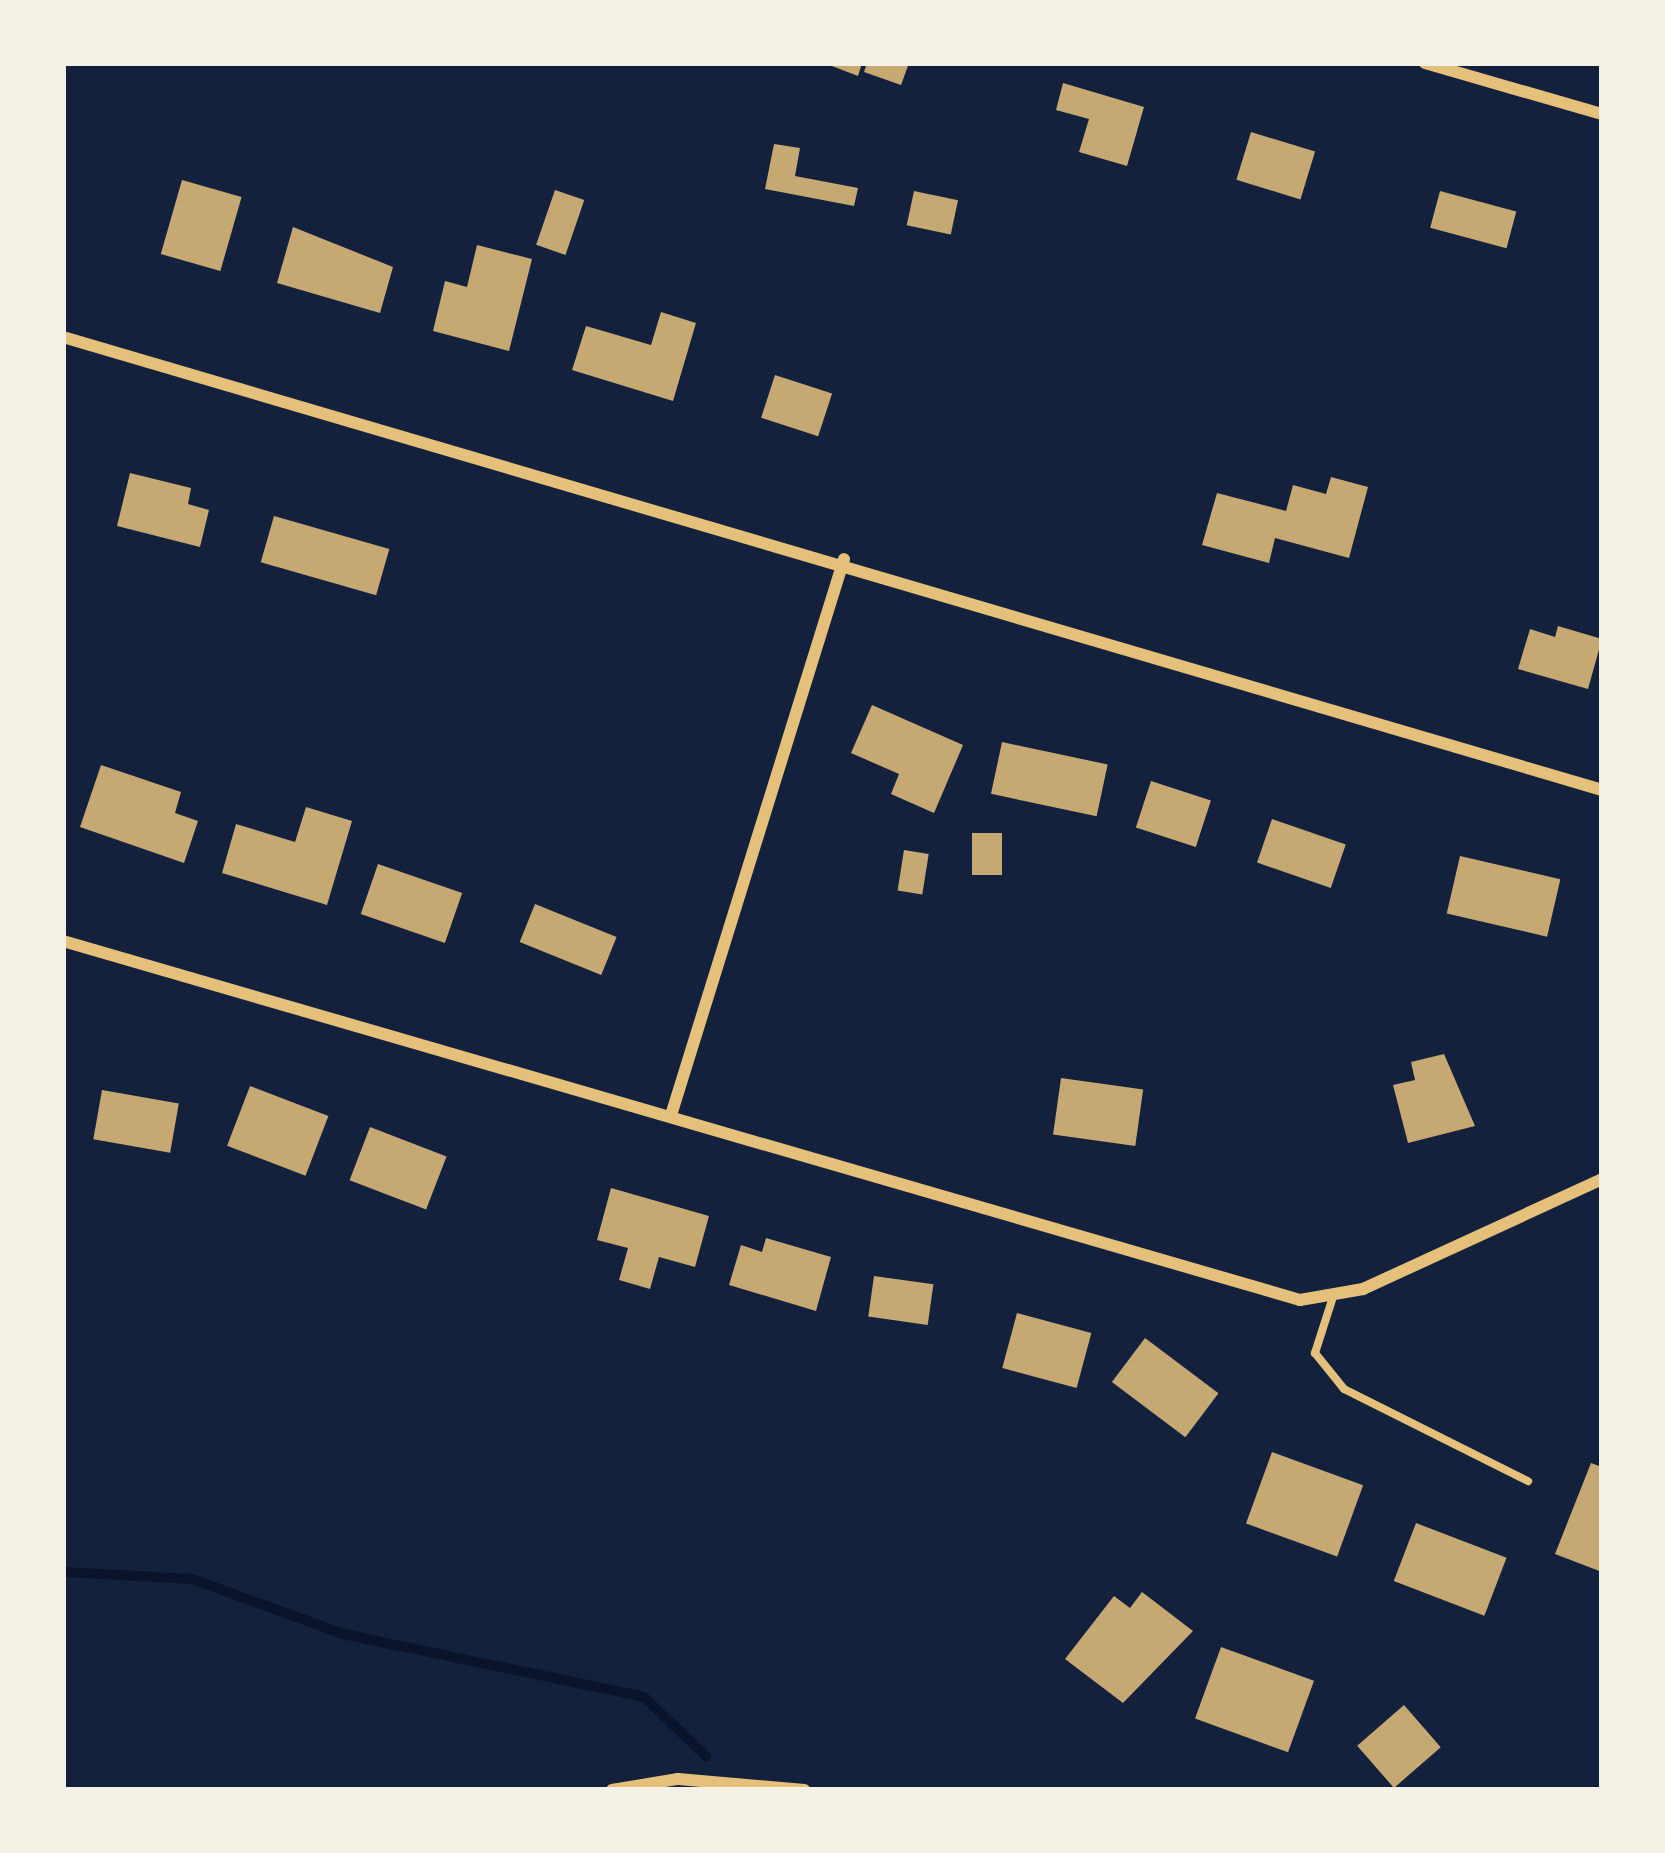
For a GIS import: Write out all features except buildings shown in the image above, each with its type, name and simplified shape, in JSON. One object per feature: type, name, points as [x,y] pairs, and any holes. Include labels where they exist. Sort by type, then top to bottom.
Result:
[{"type":"street","points":[[1425,63],[1602,114]]},
{"type":"street","points":[[63,337],[844,559],[1602,790]]},
{"type":"street","points":[[672,1112],[844,559]]},
{"type":"street","points":[[63,941],[672,1112],[1300,1300],[1332,1300],[1602,1179]]},
{"type":"street","points":[[612,1790],[678,1779],[805,1790]]},
{"type":"lane","points":[[1332,1300],[1315,1353],[1344,1389],[1528,1481]]},
{"type":"waterway","points":[[63,1572],[192,1579],[343,1634],[644,1697],[706,1756]]}]
